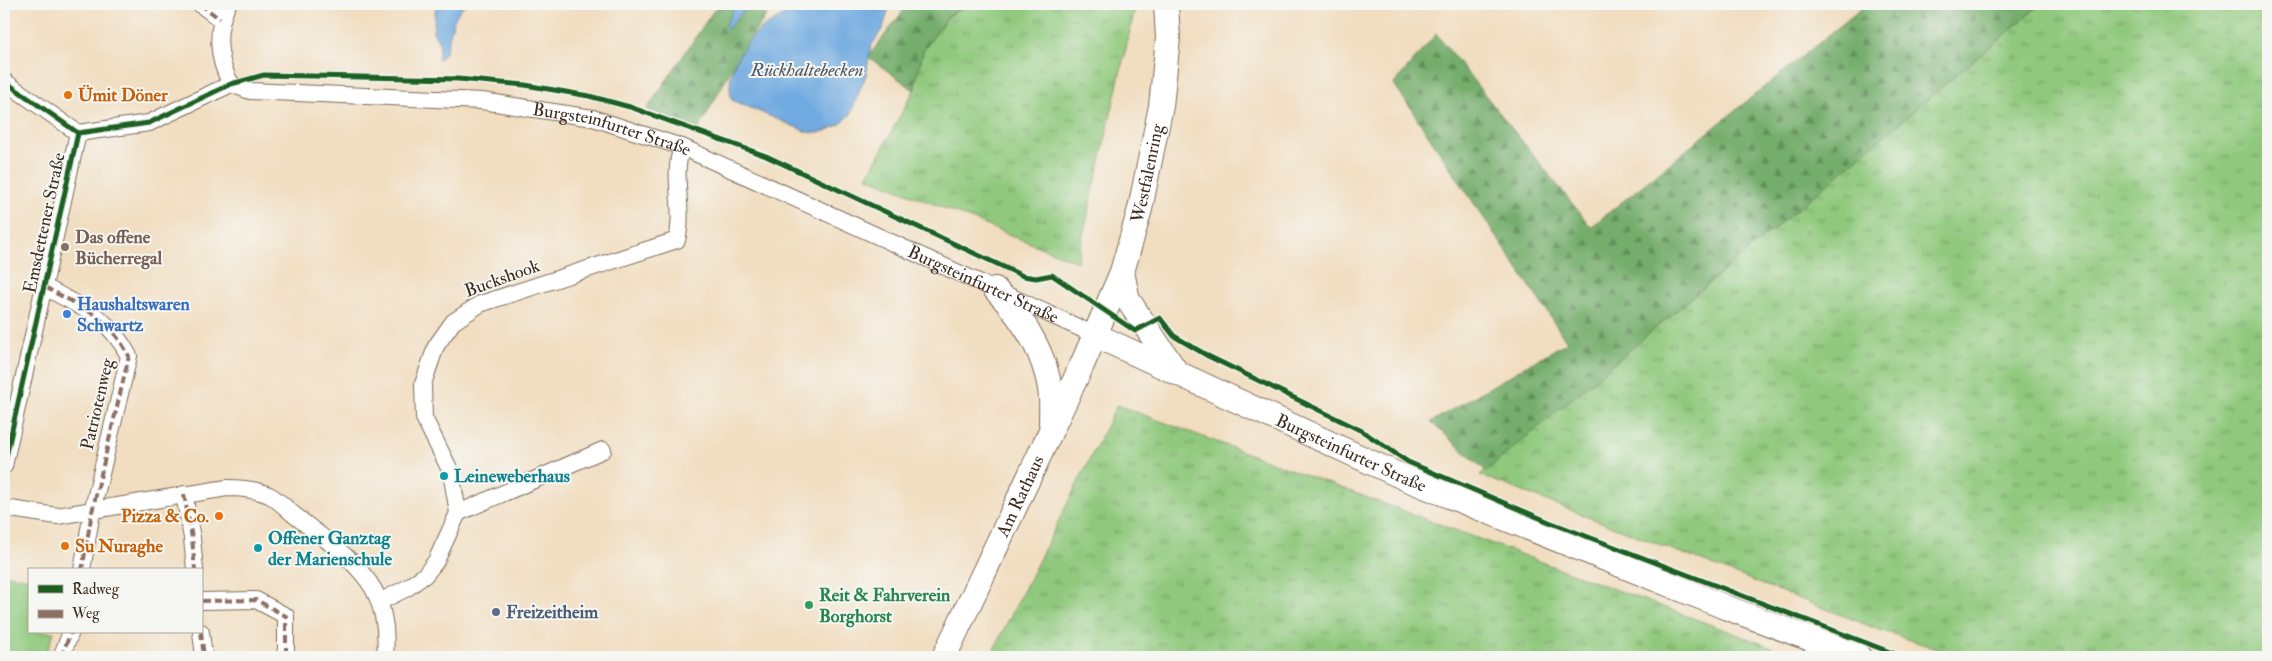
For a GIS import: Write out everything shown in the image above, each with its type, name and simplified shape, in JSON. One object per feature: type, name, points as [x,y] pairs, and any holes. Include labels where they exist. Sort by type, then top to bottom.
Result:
[{"type":"main road","name":"Westfalenring","points":[[1095,335],[1122,272],[1140,209],[1162,106],[1168,38],[1166,4]]},
{"type":"main road","points":[[1122,272],[1128,300],[1176,371]]},
{"type":"main road","points":[[995,289],[1010,304],[1030,334],[1040,356],[1050,389],[1052,429]]},
{"type":"main road","name":"Burgsteinfurter Straße","points":[[1095,335],[1407,479],[1725,607],[1859,657]]},
{"type":"main road","name":"Am Rathaus","points":[[944,657],[1095,335]]},
{"type":"street","points":[[200,4],[220,19]]},
{"type":"street","points":[[4,81],[78,133],[149,123],[231,84],[222,67],[220,46],[220,19],[228,4]]},
{"type":"street","name":"Burgsteinfurter Straße","points":[[231,84],[250,91],[482,100],[592,118],[682,147],[906,251],[1095,335]]},
{"type":"street","name":"Emsdettener Straße","points":[[4,466],[78,133]]},
{"type":"street","name":"Buckshook","points":[[458,513],[451,472],[424,418],[423,384],[436,346],[453,322],[480,304],[677,240],[681,225],[677,160],[682,147]]},
{"type":"street","name":"Patriotenweg","points":[[44,287],[100,318],[118,336],[129,356],[92,512]]},
{"type":"street","points":[[379,602],[407,588],[425,575],[436,561],[458,513],[603,450]]},
{"type":"street","points":[[4,508],[57,516],[92,512],[184,494],[227,488],[248,488],[271,496],[360,572],[379,602],[387,634],[385,657]]},
{"type":"street","points":[[184,494],[192,538],[195,568]]},
{"type":"street","points":[[82,568],[92,512]]},
{"type":"street","points":[[202,601],[256,600],[286,616],[286,650],[284,657]]},
{"type":"street","points":[[60,657],[70,634]]},
{"type":"street","points":[[201,634],[204,657]]},
{"type":"green space","points":[[718,4],[774,4],[740,54],[698,130],[647,109]]},
{"type":"green space","points":[[901,4],[970,4],[948,16],[923,51],[914,90],[868,57],[904,10]]},
{"type":"green space","points":[[970,4],[1136,4],[1077,262],[867,177],[914,90],[923,51],[948,16]]},
{"type":"green space","points":[[1867,4],[2041,4],[1486,471],[1431,422],[1567,342],[1394,84],[1436,34],[1591,227]]},
{"type":"green space","points":[[2041,4],[2268,4],[2268,657],[1962,657],[1880,630],[1480,475]]},
{"type":"green space","points":[[1117,405],[1798,657],[990,657]]},
{"type":"green space","points":[[4,574],[28,579],[28,634],[53,634],[45,657],[4,657]]},
{"type":"water","points":[[436,4],[466,4],[455,18],[446,50],[438,60],[440,45],[433,32]]},
{"type":"water","points":[[736,4],[749,4],[728,29],[725,26]]},
{"type":"water","name":"Rückhaltebecken","points":[[801,4],[890,4],[883,28],[871,46],[866,75],[850,115],[842,123],[818,133],[807,132],[732,100],[730,90],[733,68],[751,39],[767,25]]},
{"type":"marked path","points":[[200,4],[220,19]]},
{"type":"marked path","points":[[45,287],[93,314],[103,322],[121,342],[129,356],[92,512],[82,568]]},
{"type":"marked path","points":[[184,494],[192,538],[195,568]]},
{"type":"marked path","points":[[202,601],[256,600],[286,616],[286,650],[284,657]]},
{"type":"marked path","points":[[61,657],[70,634]]},
{"type":"marked path","points":[[201,634],[204,657]]},
{"type":"cycle path","points":[[78,133],[149,123],[231,84],[264,75],[458,79],[525,85],[589,96],[630,107],[766,156],[1023,276],[1036,278],[1052,275],[1135,331],[1160,318],[1174,336],[1208,356],[1362,431],[1408,462],[1549,522],[1903,657]]},
{"type":"cycle path","points":[[4,81],[78,133]]},
{"type":"cycle path","points":[[4,466],[78,133]]},
{"type":"place","name":"Ümit Döner","points":[[68,95]]},
{"type":"place","name":"Das offene Bücherregal","points":[[65,247]]},
{"type":"place","name":"Haushaltswaren Schwartz","points":[[67,314]]},
{"type":"place","name":"Leineweberhaus","points":[[444,476]]},
{"type":"place","name":"Pizza & Co.","points":[[219,516]]},
{"type":"place","name":"Su Nuraghe","points":[[65,546]]},
{"type":"place","name":"Offener Ganztag der Marienschule","points":[[258,548]]},
{"type":"place","name":"Reit & Fahrverein Borghorst","points":[[809,605]]},
{"type":"place","name":"Freizeitheim","points":[[496,612]]}]
